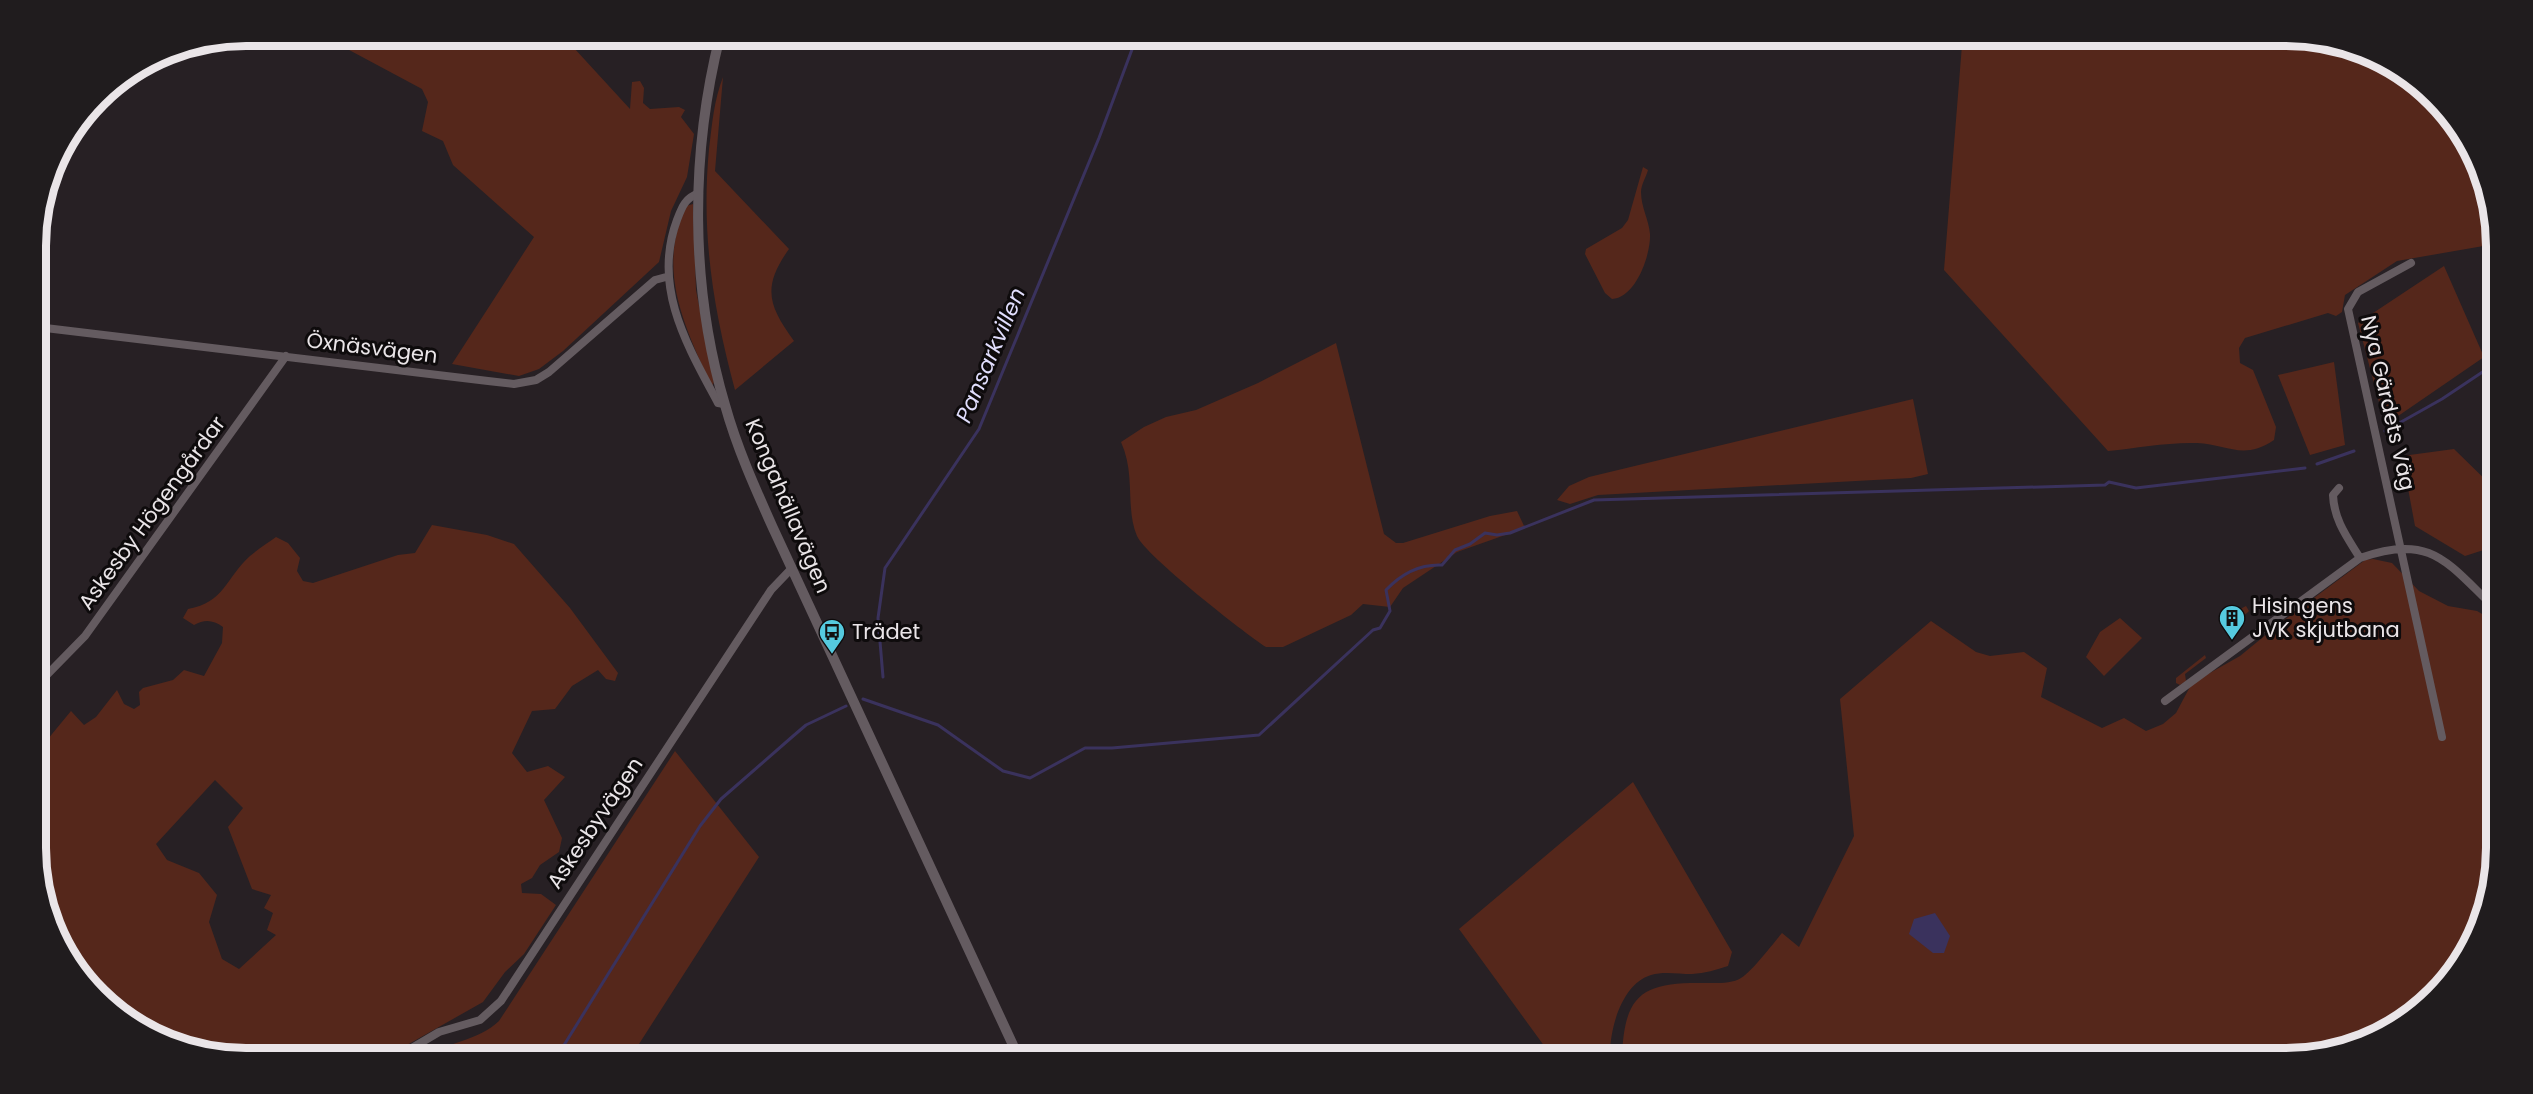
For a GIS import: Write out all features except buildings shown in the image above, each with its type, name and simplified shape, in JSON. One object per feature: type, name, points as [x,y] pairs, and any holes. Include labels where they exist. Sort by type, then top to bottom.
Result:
[{"type":"street","name":"Kongahällavägen","points":[[715,46],[707,98],[699,194],[702,290],[724,404],[747,470],[1014,1048]]},
{"type":"street","points":[[699,194],[690,196],[683,205],[674,229],[666,277],[689,346],[718,403],[724,404]]},
{"type":"street","name":"Nya Gärdets Väg","points":[[2411,264],[2358,292],[2348,309],[2442,737]]},
{"type":"street","name":"Öxnäsvägen","points":[[47,328],[524,383],[549,372],[655,280],[666,277]]},
{"type":"street","name":"Askesby Högengårdar","points":[[46,677],[75,649],[286,356]]},
{"type":"street","points":[[2338,488],[2333,495],[2333,506],[2348,541],[2360,558]]},
{"type":"street","points":[[2165,701],[2226,659],[2360,558],[2378,551],[2416,548],[2436,555],[2486,600]]},
{"type":"street","name":"Askesbyvägen","points":[[412,1048],[439,1032],[480,1020],[501,1000],[771,590],[792,568]]},
{"type":"shaded area","points":[[342,46],[572,46],[630,109],[632,82],[640,81],[644,88],[643,103],[650,109],[679,107],[685,110],[681,117],[694,134],[687,177],[671,211],[659,262],[563,351],[539,369],[519,376],[452,364],[534,237],[453,165],[443,141],[422,131],[428,102],[422,89]]},
{"type":"shaded area","points":[[1962,46],[2286,46],[2338,53],[2386,73],[2428,105],[2460,147],[2480,195],[2485,221],[2486,246],[2397,261],[2345,295],[2342,312],[2336,316],[2328,313],[2245,338],[2239,348],[2240,363],[2253,370],[2276,427],[2274,440],[2263,446],[2244,450],[2186,443],[2108,451],[1944,270]]},
{"type":"shaded area","points":[[723,77],[715,171],[789,249],[775,274],[772,296],[778,317],[794,341],[735,390],[715,300],[708,241],[709,149],[715,103]]},
{"type":"shaded area","points":[[1643,167],[1648,170],[1641,192],[1650,234],[1648,252],[1635,283],[1621,297],[1612,299],[1605,293],[1585,254],[1586,249],[1622,228],[1628,220]]},
{"type":"shaded area","points":[[693,204],[696,290],[714,382],[712,387],[684,321],[674,276],[677,230],[686,206]]},
{"type":"shaded area","points":[[2444,266],[2484,357],[2385,425],[2358,323]]},
{"type":"shaded area","points":[[1336,343],[1384,534],[1396,543],[1403,543],[1490,516],[1517,511],[1525,528],[1457,552],[1403,588],[1390,607],[1363,604],[1351,615],[1283,647],[1266,647],[1217,611],[1144,546],[1133,525],[1128,467],[1121,442],[1144,427],[1166,417],[1196,410],[1258,383]]},
{"type":"shaded area","points":[[2334,362],[2345,445],[2310,455],[2278,375]]},
{"type":"shaded area","points":[[1913,399],[1928,474],[1911,478],[1598,495],[1570,504],[1557,500],[1569,486],[1589,477]]},
{"type":"shaded area","points":[[2454,449],[2486,480],[2486,549],[2465,556],[2415,526],[2402,456]]},
{"type":"shaded area","points":[[432,525],[487,535],[514,544],[570,608],[618,673],[615,681],[606,679],[598,670],[572,686],[555,709],[532,711],[512,753],[527,772],[548,766],[565,777],[544,800],[562,838],[559,852],[540,865],[532,878],[521,884],[522,893],[541,894],[556,905],[524,954],[505,972],[483,1002],[402,1048],[234,1047],[208,1044],[182,1037],[147,1021],[105,989],[73,947],[64,928],[64,922],[52,894],[48,873],[46,741],[71,711],[84,725],[96,717],[117,690],[124,704],[134,709],[140,705],[139,692],[143,688],[173,680],[184,670],[204,676],[222,643],[223,627],[209,621],[194,625],[183,618],[188,609],[200,606],[217,595],[250,556],[276,537],[288,543],[300,558],[297,571],[303,581],[313,583],[398,555],[415,553]],"holes":[[[215,780],[243,808],[228,827],[252,889],[271,895],[264,908],[273,913],[267,930],[276,935],[239,969],[222,959],[209,922],[217,895],[199,873],[167,860],[156,844]]]},
{"type":"shaded area","points":[[2373,559],[2392,563],[2419,591],[2448,606],[2477,611],[2486,616],[2486,847],[2485,873],[2480,899],[2460,947],[2445,969],[2428,989],[2386,1021],[2351,1037],[2325,1044],[2299,1047],[1623,1047],[1627,1019],[1633,1005],[1652,989],[1684,983],[1723,983],[1737,980],[1751,969],[1782,933],[1799,947],[1854,836],[1840,699],[1931,621],[1976,652],[1990,656],[2024,652],[2047,668],[2041,697],[2102,728],[2124,718],[2146,731],[2163,724],[2176,713],[2192,683],[2240,656],[2365,560]]},
{"type":"shaded area","points":[[2246,606],[2249,611],[2247,613],[2232,624],[2226,624],[2225,617]]},
{"type":"shaded area","points":[[2120,618],[2142,638],[2104,676],[2086,657],[2100,632]]},
{"type":"shaded area","points":[[2205,655],[2206,658],[2185,674],[2186,681],[2180,685],[2176,683],[2176,678]]},
{"type":"shaded area","points":[[675,751],[759,857],[637,1048],[442,1048],[482,1033],[499,1021]]},
{"type":"shaded area","points":[[1633,782],[1732,952],[1728,966],[1697,974],[1656,974],[1641,980],[1632,988],[1619,1010],[1610,1047],[1545,1047],[1459,929]]},
{"type":"shaded area","points":[[1935,913],[1950,936],[1944,953],[1933,953],[1909,934],[1914,919]]},
{"type":"waterway","name":"Pansarkvillen","points":[[883,677],[878,618],[885,568],[979,429],[1099,138],[1133,46]]},
{"type":"waterway","points":[[2385,431],[2442,399],[2486,370]]},
{"type":"waterway","points":[[2317,464],[2354,451]]},
{"type":"waterway","points":[[863,699],[938,725],[1003,771],[1030,778],[1085,748],[1112,748],[1259,735],[1373,630],[1380,628],[1390,611],[1386,590],[1398,579],[1418,568],[1442,565],[1455,550],[1470,544],[1485,533],[1497,535],[1510,533],[1594,500],[2105,485],[2109,482],[2136,488],[2305,468]]},
{"type":"waterway","points":[[562,1048],[700,826],[721,799],[806,725],[846,706]]},
{"type":"place","name":"Hisingens JVK skjutbana","points":[[2232,641]]},
{"type":"place","name":"Trädet","points":[[832,655]]}]
